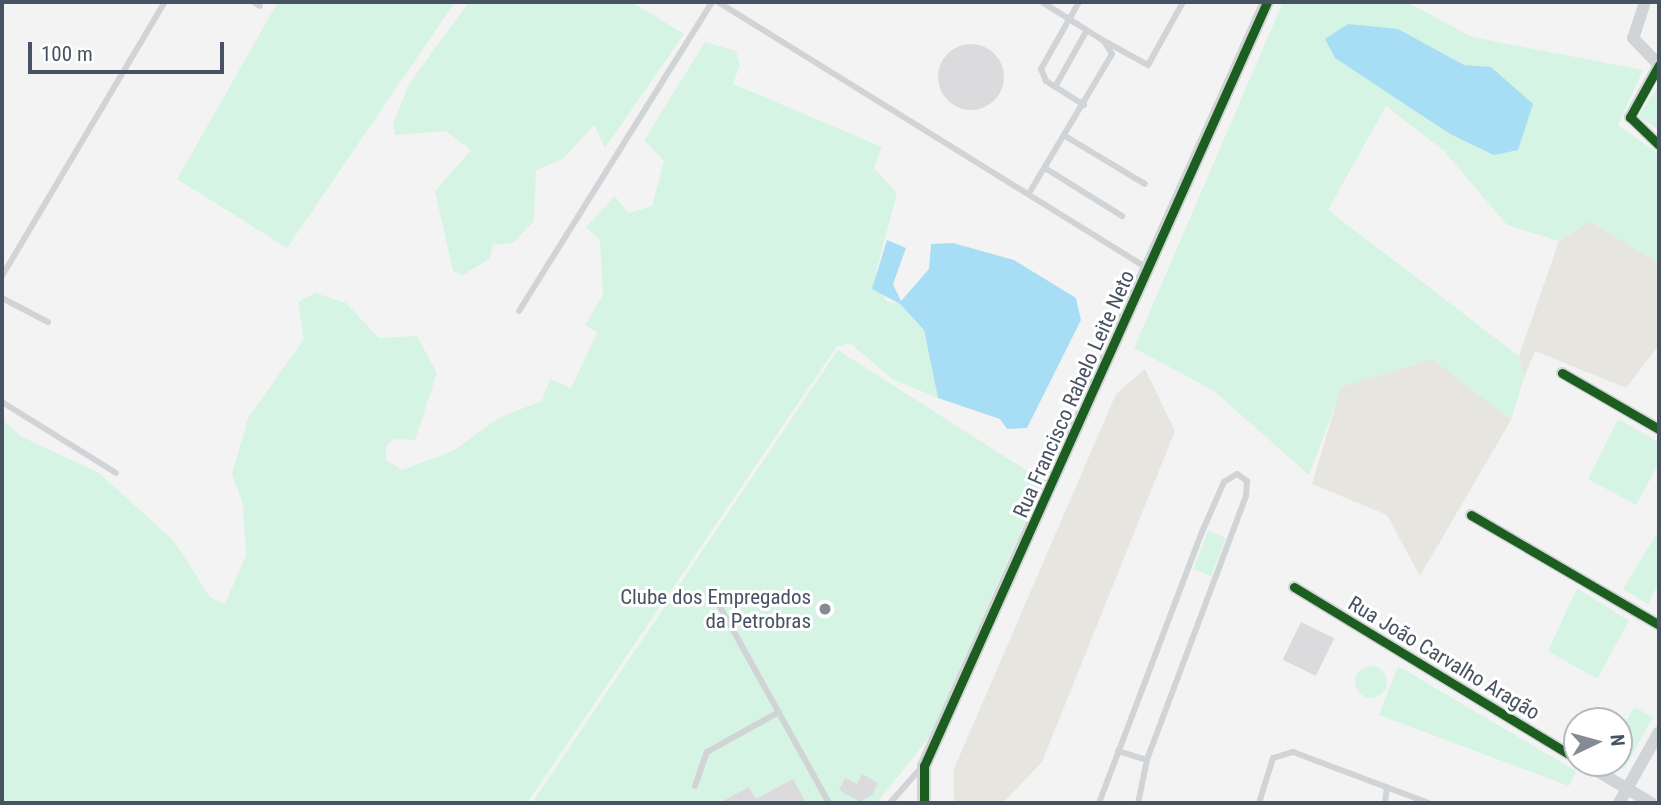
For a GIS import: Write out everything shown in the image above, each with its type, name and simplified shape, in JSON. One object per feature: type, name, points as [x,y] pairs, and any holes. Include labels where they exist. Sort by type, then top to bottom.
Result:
[{"type":"street","name":"Rua Francisco Rabelo Leite Neto","points":[[925,803],[924,766],[1150,270],[1267,2]]},
{"type":"street","points":[[1645,2],[1633,38],[1659,65],[1630,117],[1659,145]]},
{"type":"street","points":[[1562,373],[1659,429]]},
{"type":"street","points":[[1471,515],[1659,625]]},
{"type":"street","name":"Rua João Carvalho Aragão","points":[[1294,587],[1563,750]]},
{"type":"street","points":[[1619,803],[1659,732]]},
{"type":"street","points":[[1607,777],[1651,803]]},
{"type":"lane","points":[[2,276],[165,2]]},
{"type":"lane","points":[[519,311],[712,2]]},
{"type":"lane","points":[[718,2],[1031,190],[1150,270]]},
{"type":"lane","points":[[1042,2],[1148,65],[1183,2]]},
{"type":"lane","points":[[1079,2],[1041,62],[1046,81],[1084,105]]},
{"type":"lane","points":[[1055,87],[1087,30]]},
{"type":"lane","points":[[1031,190],[1110,63],[1104,41]]},
{"type":"lane","points":[[1065,136],[1145,184]]},
{"type":"lane","points":[[1045,168],[1122,216]]},
{"type":"lane","points":[[2,298],[48,322]]},
{"type":"lane","points":[[2,402],[116,473]]},
{"type":"lane","points":[[1100,803],[1202,532],[1224,482],[1237,474],[1247,481],[1246,496],[1147,760],[1138,803]]},
{"type":"lane","points":[[713,594],[829,803]]},
{"type":"lane","points":[[695,786],[707,751],[779,712]]},
{"type":"lane","points":[[1118,751],[1147,760]]},
{"type":"lane","points":[[1259,803],[1265,769],[1282,752],[1429,803]]},
{"type":"lane","points":[[890,803],[924,766]]},
{"type":"lane","points":[[1385,803],[1387,787]]},
{"type":"green space","points":[[278,2],[455,2],[287,248],[177,179]]},
{"type":"green space","points":[[469,2],[632,2],[684,34],[605,148],[594,125],[563,159],[536,170],[534,221],[513,243],[493,245],[489,259],[463,275],[453,271],[435,191],[471,150],[446,131],[395,135],[393,124],[409,84]]},
{"type":"green space","points":[[1283,2],[1407,2],[1472,37],[1643,70],[1618,125],[1659,154],[1659,263],[1590,221],[1559,241],[1507,225],[1444,151],[1386,106],[1328,210],[1519,356],[1524,378],[1511,420],[1431,359],[1342,387],[1309,475],[1214,391],[1134,348]]},
{"type":"green space","points":[[705,42],[736,51],[740,65],[733,84],[882,147],[874,168],[897,193],[876,272],[886,301],[900,304],[924,330],[938,398],[892,379],[850,343],[837,346],[527,803],[2,803],[2,419],[20,436],[99,473],[174,541],[210,597],[225,604],[246,555],[243,505],[232,474],[248,418],[304,339],[298,302],[315,293],[346,303],[379,338],[417,336],[437,373],[415,440],[394,439],[386,446],[386,460],[402,470],[453,451],[500,417],[542,401],[550,379],[571,388],[597,333],[585,325],[603,295],[600,240],[586,227],[615,196],[628,213],[652,206],[664,161],[644,140]]},
{"type":"green space","points":[[1659,85],[1659,130],[1638,116]]},
{"type":"green space","name":"Clube dos Empregados da Petrobras","points":[[838,350],[1043,481],[930,736],[877,803],[532,803]]},
{"type":"green space","points":[[1618,419],[1659,442],[1659,463],[1636,505],[1588,479]]},
{"type":"green space","points":[[1659,530],[1659,583],[1648,604],[1623,589]]},
{"type":"green space","points":[[1208,531],[1226,538],[1211,576],[1193,569]]},
{"type":"green space","points":[[1577,588],[1629,621],[1597,679],[1548,651]]},
{"type":"green space","points":[[1371,666],[1382,671],[1387,682],[1382,693],[1371,698],[1360,693],[1355,682],[1360,671]]},
{"type":"green space","points":[[1398,666],[1563,763],[1563,777],[1573,777],[1569,786],[1379,715]]},
{"type":"green space","points":[[1634,707],[1653,717],[1633,753]]},
{"type":"sand","points":[[1590,221],[1659,263],[1659,345],[1626,388],[1535,351],[1524,378],[1519,356],[1559,241]]},
{"type":"sand","points":[[1432,359],[1511,420],[1420,576],[1387,515],[1312,484],[1341,387]]},
{"type":"sand","points":[[1145,369],[1175,431],[1042,762],[1003,803],[954,803],[953,771],[1116,394]]},
{"type":"water","points":[[1348,24],[1398,29],[1464,65],[1491,67],[1533,104],[1518,150],[1494,155],[1450,134],[1335,58],[1325,39]]},
{"type":"water","points":[[887,240],[906,248],[893,284],[901,301],[929,269],[931,244],[953,243],[1014,260],[1076,298],[1081,320],[1027,428],[1007,429],[1000,419],[938,398],[924,330],[900,304],[872,289]]},
{"type":"building","points":[[964,44],[978,44],[990,49],[999,58],[1004,77],[1002,90],[995,101],[978,110],[964,110],[952,105],[943,96],[938,84],[938,70],[943,58],[952,49]]},
{"type":"building","points":[[1301,622],[1334,638],[1316,676],[1283,660]]},
{"type":"building","points":[[862,774],[878,783],[872,795],[860,802],[839,790],[845,778],[857,784]]},
{"type":"building","points":[[793,779],[806,803],[719,803],[749,787],[756,799]]},
{"type":"cycle path","points":[[924,803],[924,766],[1267,2]]},
{"type":"cycle path","points":[[1659,65],[1630,117],[1659,145]]},
{"type":"cycle path","points":[[1562,373],[1659,429]]},
{"type":"cycle path","points":[[1471,515],[1659,625]]},
{"type":"cycle path","points":[[1294,587],[1563,750]]},
{"type":"place","name":"Clube dos Empregados da Petrobras","points":[[825,609]]}]
